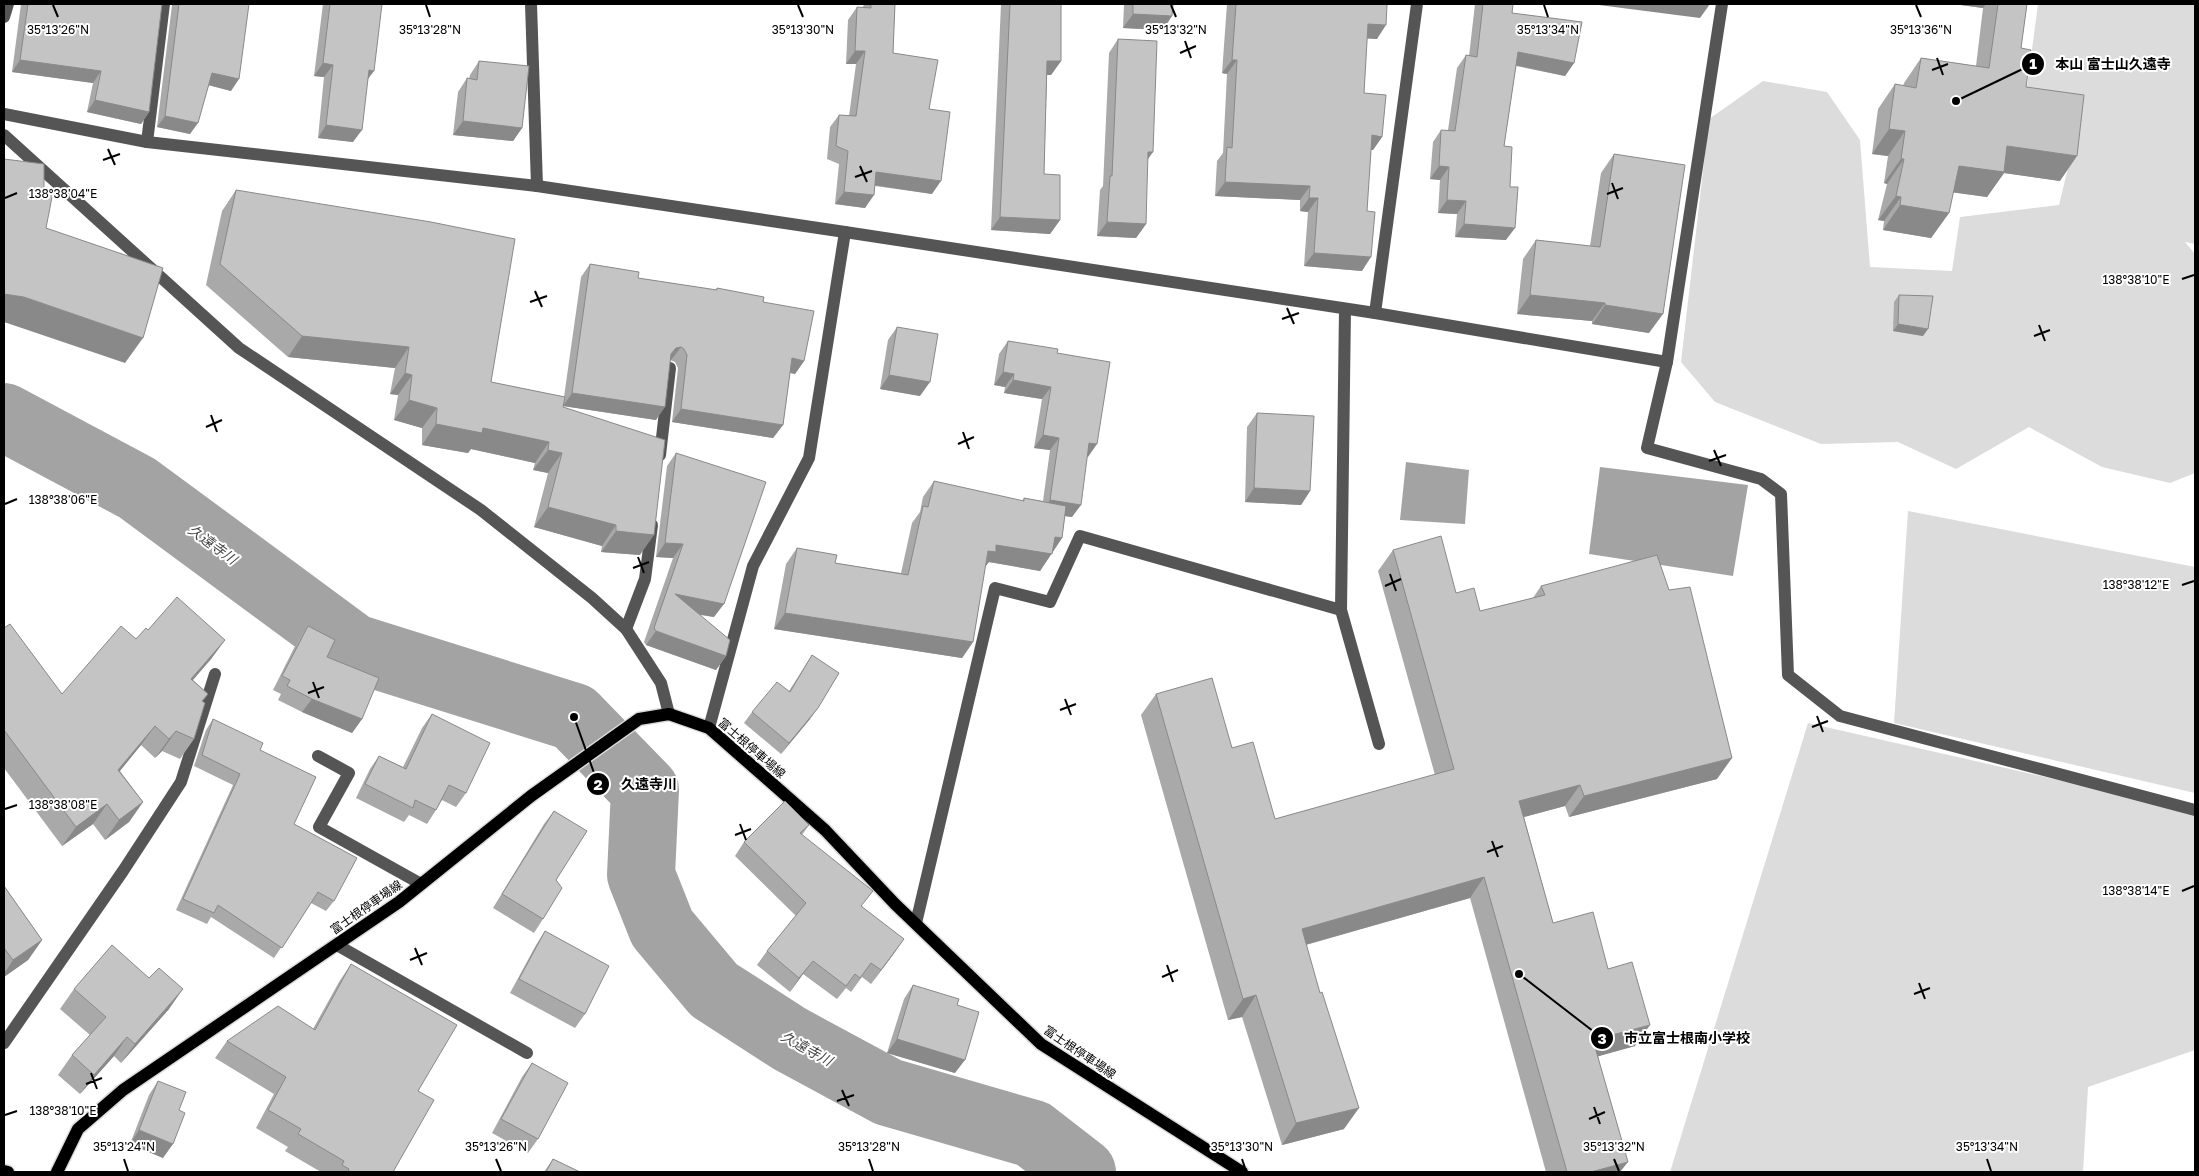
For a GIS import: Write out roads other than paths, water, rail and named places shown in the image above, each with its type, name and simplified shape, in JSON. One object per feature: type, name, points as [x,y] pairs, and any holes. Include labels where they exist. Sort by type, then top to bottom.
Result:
[{"type":"main road","name":"富士根停車場線","points":[[57,1172],[78,1129],[123,1090],[399,902],[531,796],[639,719],[669,714],[709,728],[825,830],[895,904],[1040,1044],[1242,1172]]},
{"type":"main road","points":[[4,1171],[8,1172]]},
{"type":"street","points":[[4,17],[8,4]]},
{"type":"street","points":[[147,142],[164,4]]},
{"type":"street","points":[[531,4],[537,186]]},
{"type":"street","points":[[1375,313],[1417,4]]},
{"type":"street","points":[[1722,4],[1667,362],[1647,448],[1761,479],[1782,494],[1788,676],[1840,716],[2195,810]]},
{"type":"street","points":[[4,114],[147,142],[537,186],[1375,313],[1667,362]]},
{"type":"street","points":[[4,135],[239,348],[481,510],[592,598],[626,630],[662,682],[669,714]]},
{"type":"street","points":[[709,728],[753,566],[809,458],[845,232]]},
{"type":"street","points":[[1345,309],[1341,610],[1379,744]]},
{"type":"street","points":[[659,464],[670,368]]},
{"type":"street","points":[[626,630],[645,579],[653,512]]},
{"type":"street","points":[[916,923],[995,588],[1050,602],[1080,536],[1341,610]]},
{"type":"street","points":[[4,1044],[124,871],[180,782],[215,674]]},
{"type":"street","points":[[318,756],[349,773],[319,827],[421,884]]},
{"type":"street","points":[[337,945],[528,1053]]},
{"type":"waterway","name":"久遠寺川","points":[[4,417],[137,488],[354,648],[574,717],[645,790],[641,875],[662,928],[714,990],[790,1039],[888,1092],[1033,1134],[1082,1172]]},
{"type":"place","name":"本山 富士山久遠寺","points":[[1956,101]]},
{"type":"place","name":"久遠寺川","points":[[574,717]]},
{"type":"place","name":"市立富士根南小学校","points":[[1519,974]]}]
